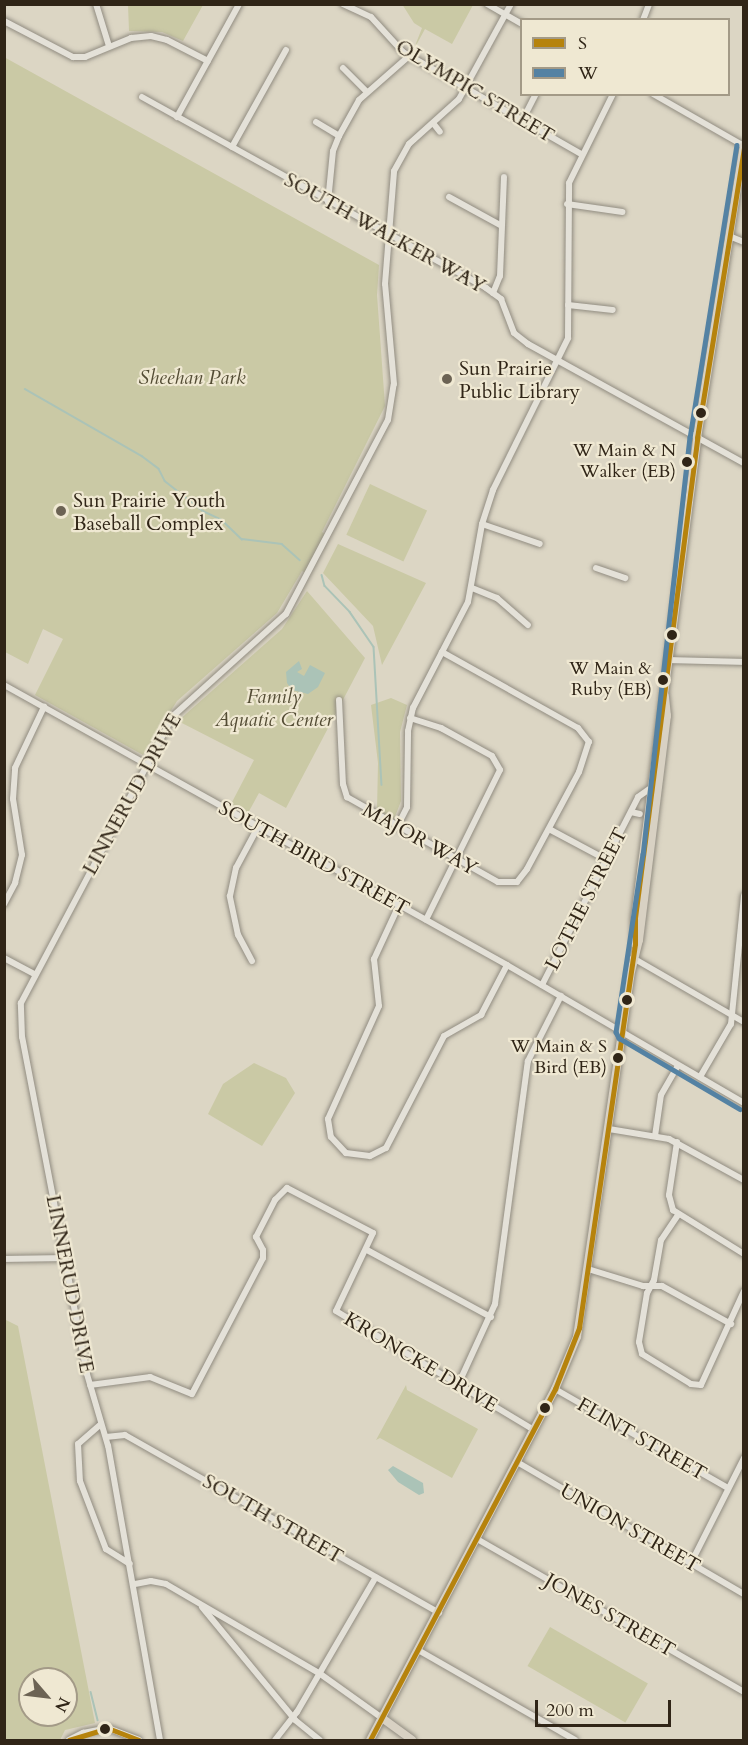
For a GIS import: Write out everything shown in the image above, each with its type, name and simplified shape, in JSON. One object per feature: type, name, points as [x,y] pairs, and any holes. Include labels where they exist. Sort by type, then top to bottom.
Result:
[{"type":"main road","points":[[370,1740],[534,1430],[555,1389],[577,1337],[635,945],[651,788],[698,438],[744,146]]},
{"type":"main road","points":[[635,945],[639,940],[663,745],[665,696]]},
{"type":"main road","points":[[382,1718],[412,1740]]},
{"type":"street","points":[[96,4],[109,46]]},
{"type":"street","points":[[177,117],[239,4]]},
{"type":"street","name":"OLYMPIC STREET","points":[[343,4],[362,13],[409,56],[581,154]]},
{"type":"street","points":[[362,13],[367,4]]},
{"type":"street","points":[[487,4],[520,23]]},
{"type":"street","name":"LINNERUD DRIVE","points":[[159,1740],[135,1584],[106,1437],[90,1385],[20,1028],[21,1002],[147,764],[181,707],[271,631],[291,608],[388,420],[394,391],[385,296],[388,234],[398,162],[414,138],[454,104],[466,87],[511,4]]},
{"type":"street","points":[[4,21],[73,57],[85,57],[109,46],[141,36],[159,38],[208,61]]},
{"type":"street","points":[[232,147],[286,50]]},
{"type":"street","points":[[328,202],[333,151],[339,136],[367,92],[409,56]]},
{"type":"street","points":[[343,68],[367,92]]},
{"type":"street","points":[[522,121],[535,96]]},
{"type":"street","points":[[398,827],[408,800],[410,718],[472,588],[482,524],[493,490],[568,338],[567,204],[571,175],[612,96]]},
{"type":"street","points":[[656,96],[744,146]]},
{"type":"street","name":"SOUTH WALKER WAY","points":[[142,97],[493,292],[505,307],[514,333],[558,362],[744,463]]},
{"type":"street","points":[[316,122],[339,136]]},
{"type":"street","points":[[433,123],[440,132]]},
{"type":"street","points":[[493,292],[500,276],[500,225],[504,177]]},
{"type":"street","points":[[449,197],[500,225]]},
{"type":"street","points":[[567,204],[622,212]]},
{"type":"street","points":[[729,236],[744,242]]},
{"type":"street","points":[[568,305],[613,310]]},
{"type":"street","points":[[482,524],[540,544]]},
{"type":"street","points":[[596,568],[625,578]]},
{"type":"street","points":[[472,588],[497,598],[528,625]]},
{"type":"street","points":[[442,652],[578,728],[587,736],[585,758],[549,829],[607,860]]},
{"type":"street","points":[[670,660],[744,662]]},
{"type":"street","name":"SOUTH BIRD STREET","points":[[4,685],[507,965],[744,1103]]},
{"type":"street","name":"MAJOR WAY","points":[[339,700],[345,791],[354,803],[498,882],[517,881],[549,829]]},
{"type":"street","points":[[4,904],[20,872],[22,855],[13,799],[15,768],[44,707]]},
{"type":"street","points":[[410,718],[441,728],[497,762],[500,777],[426,920]]},
{"type":"street","name":"LOTHE STREET","points":[[542,985],[642,792],[651,788]]},
{"type":"street","name":"LOTHE STREET","points":[[631,812],[640,814]]},
{"type":"street","points":[[252,961],[238,935],[230,896],[236,868],[258,827]]},
{"type":"street","points":[[700,1077],[728,1030],[732,1015],[744,896]]},
{"type":"street","points":[[399,905],[374,959],[379,1006],[328,1119],[331,1137],[346,1153],[370,1156],[386,1148],[444,1036],[481,1015],[507,965]]},
{"type":"street","points":[[4,958],[34,974]]},
{"type":"street","points":[[633,958],[744,1022]]},
{"type":"street","points":[[458,1385],[491,1317],[527,1066],[534,1045],[561,996]]},
{"type":"street","points":[[655,1136],[661,1095],[678,1065]]},
{"type":"street","points":[[609,1129],[677,1142],[744,1180]]},
{"type":"street","points":[[677,1142],[669,1195],[678,1215],[744,1254]]},
{"type":"street","points":[[90,1385],[150,1377],[192,1394],[262,1258],[263,1250],[256,1237],[275,1201],[286,1188],[368,1227],[373,1233],[367,1250],[491,1317]]},
{"type":"street","points":[[678,1215],[659,1246],[640,1351],[679,1377],[699,1385],[731,1324],[744,1291]]},
{"type":"street","name":"KRONCKE DRIVE","points":[[367,1250],[336,1311],[534,1430]]},
{"type":"street","points":[[4,1259],[64,1258]]},
{"type":"street","points":[[588,1269],[651,1286],[662,1286],[731,1324]]},
{"type":"street","name":"FLINT STREET","points":[[555,1389],[728,1488]]},
{"type":"street","points":[[101,1424],[78,1444],[80,1481],[106,1549],[130,1564]]},
{"type":"street","name":"SOUTH STREET","points":[[106,1437],[125,1435],[439,1612]]},
{"type":"street","points":[[691,1563],[744,1458]]},
{"type":"street","name":"UNION STREET","points":[[517,1462],[744,1593]]},
{"type":"street","name":"JONES STREET","points":[[477,1539],[744,1692]]},
{"type":"street","points":[[275,1740],[293,1718],[376,1577]]},
{"type":"street","points":[[135,1584],[161,1582],[319,1673],[382,1718]]},
{"type":"street","points":[[200,1604],[293,1718],[320,1740]]},
{"type":"street","points":[[418,1650],[575,1740]]},
{"type":"street","points":[[71,1739],[108,1728],[139,1740]]},
{"type":"green space","points":[[128,4],[203,5],[183,41],[162,32],[129,31]]},
{"type":"green space","points":[[402,4],[473,5],[452,44],[425,29],[413,51],[422,28],[414,23]]},
{"type":"green space","name":"Sheehan Park","points":[[4,57],[379,265],[377,295],[385,406],[322,532],[325,534],[306,573],[302,571],[277,613],[177,701],[143,755],[35,695],[63,639],[43,629],[28,664],[5,652]]},
{"type":"green space","points":[[370,484],[427,511],[403,561],[346,535]]},
{"type":"green space","points":[[338,544],[426,583],[382,665],[373,626],[323,573]]},
{"type":"green space","name":"Family Aquatic Center","points":[[307,591],[365,658],[286,808],[259,793],[248,813],[231,804],[254,760],[178,721],[282,629]]},
{"type":"green space","points":[[391,698],[407,705],[400,732],[401,801],[394,819],[377,810],[378,763],[371,705]]},
{"type":"green space","points":[[254,1063],[286,1078],[295,1093],[262,1146],[208,1114],[223,1084]]},
{"type":"green space","points":[[4,1319],[18,1326],[95,1723],[78,1727],[78,1667],[18,1667],[18,1727],[78,1727],[65,1730],[60,1740],[5,1740]]},
{"type":"green space","points":[[406,1385],[407,1390],[478,1429],[452,1478],[380,1438],[376,1440]]},
{"type":"green space","points":[[550,1627],[648,1684],[625,1722],[528,1666]]},
{"type":"shaded area","points":[[299,661],[302,669],[297,672],[304,676],[310,665],[325,673],[318,687],[308,694],[292,690],[287,683],[286,672]]},
{"type":"shaded area","points":[[393,1466],[423,1483],[424,1493],[419,1495],[398,1482],[388,1470]]},
{"type":"waterway","points":[[25,389],[142,456],[159,469],[165,481],[203,511],[222,520],[242,539],[282,544],[300,560]]},
{"type":"waterway","points":[[322,575],[325,586],[350,612],[374,647],[382,785]]},
{"type":"waterway","points":[[91,1692],[98,1720]]},
{"type":"transit line","name":"W","points":[[737,145],[690,437],[643,854],[616,1032],[619,1038],[740,1109]]},
{"type":"transit line","name":"S","points":[[370,1740],[555,1389],[579,1328],[635,944],[635,918],[697,438],[744,149]]},
{"type":"transit line","name":"S","points":[[69,1740],[108,1728],[139,1740]]},
{"type":"place","name":"Sun Prairie Public Library","points":[[447,379]]},
{"type":"place","name":"W Main & N Walker (EB)","points":[[687,462]]},
{"type":"place","name":"Sun Prairie Youth Baseball Complex","points":[[61,511]]},
{"type":"place","name":"W Main & Ruby (EB)","points":[[663,680]]},
{"type":"place","name":"W Main & S Bird (EB)","points":[[618,1058]]}]
